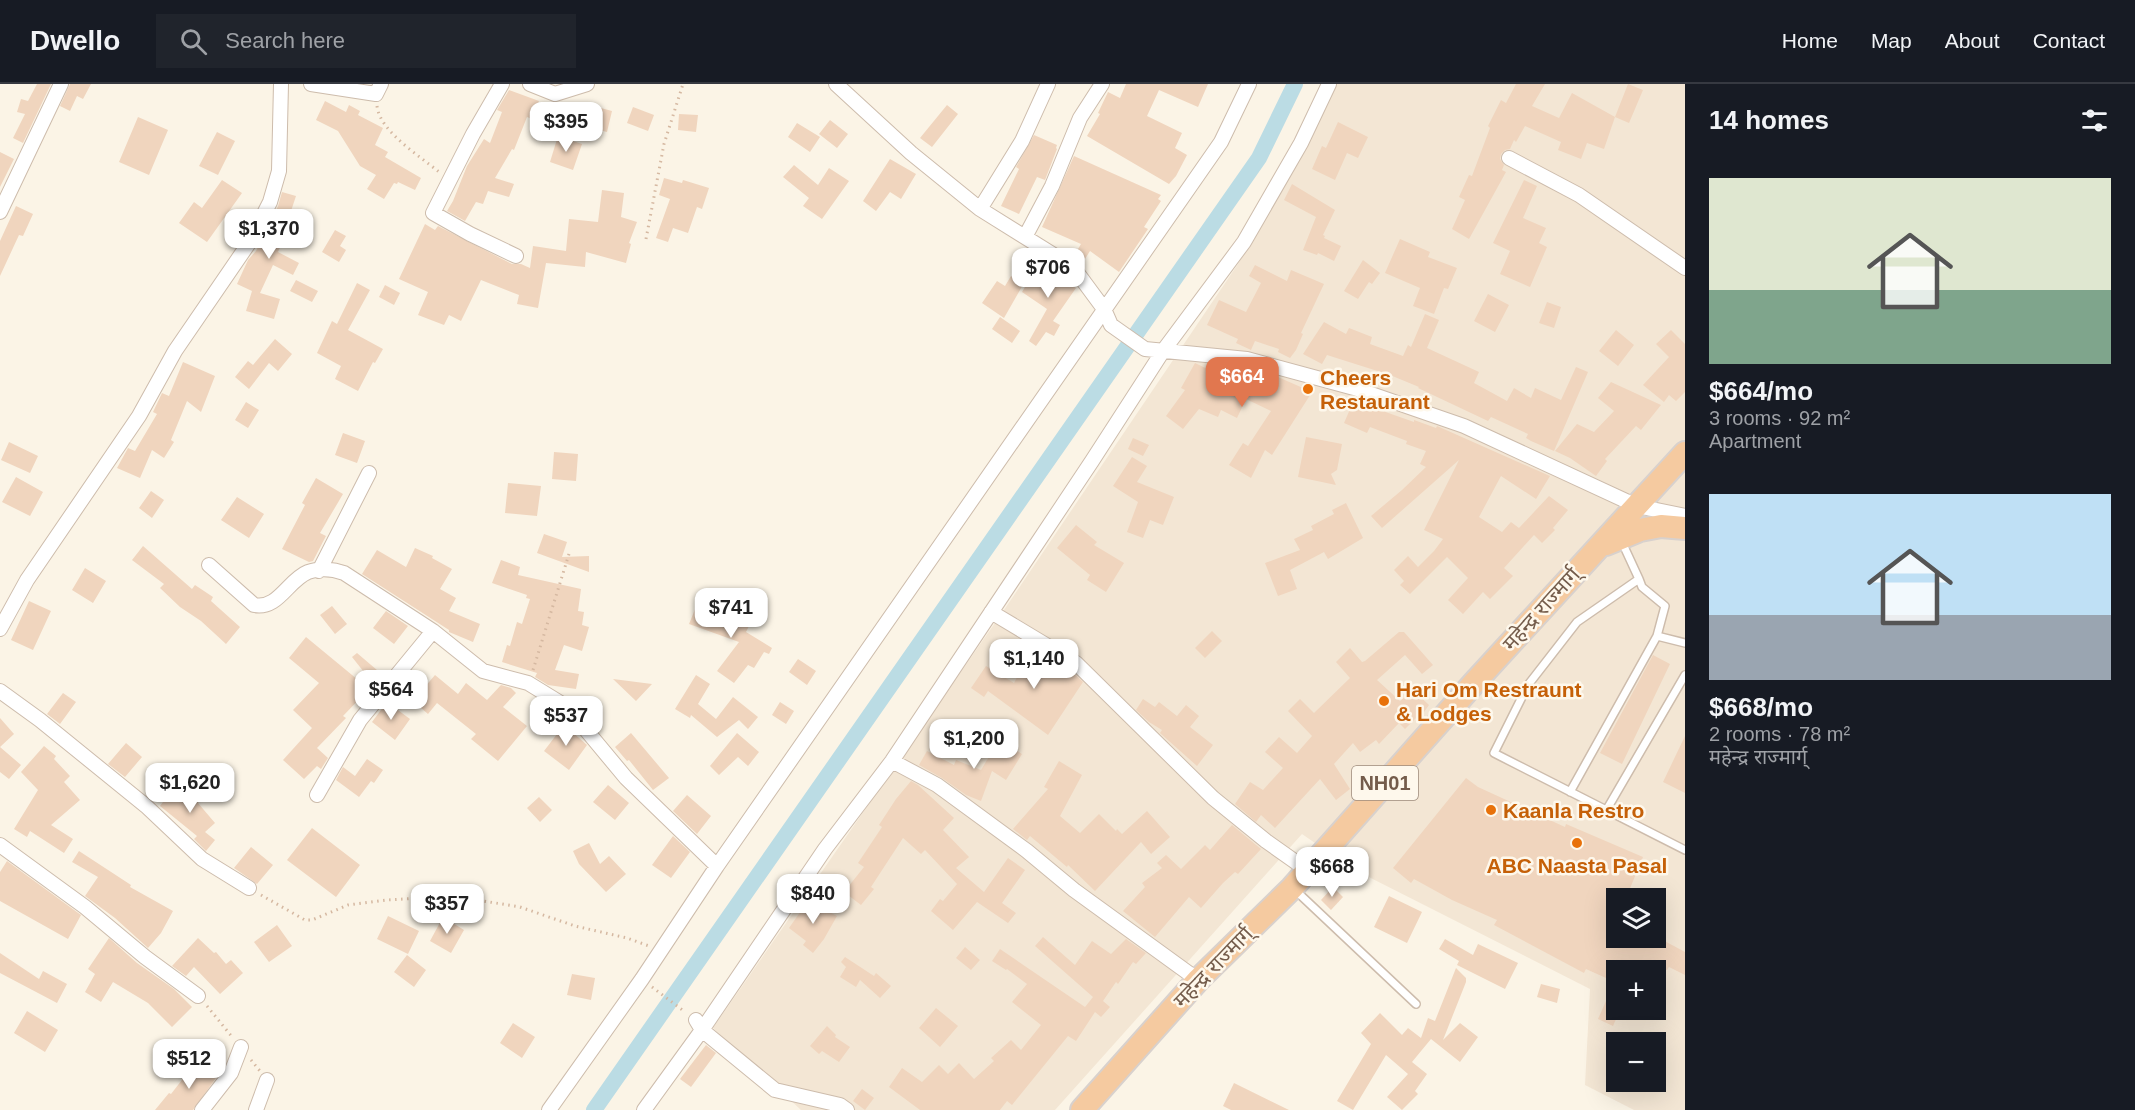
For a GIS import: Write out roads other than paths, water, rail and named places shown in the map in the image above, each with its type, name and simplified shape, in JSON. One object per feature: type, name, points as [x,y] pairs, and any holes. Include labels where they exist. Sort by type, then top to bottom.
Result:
[{"type":"highway","name":"महेन्द्र राज्मार्ग्","points":[[1083,1110],[1198,980],[1292,888],[1597,547],[1685,453]]},
{"type":"highway","points":[[1597,547],[1640,530],[1661,526],[1685,528]]},
{"type":"street","points":[[0,212],[61,84]]},
{"type":"street","points":[[0,629],[27,580],[140,416],[175,351],[249,243],[270,202],[279,171],[281,84]]},
{"type":"street","points":[[311,84],[379,89]]},
{"type":"street","points":[[502,84],[473,134],[433,213],[516,256]]},
{"type":"street","points":[[530,84],[555,94],[586,84]]},
{"type":"street","points":[[836,84],[911,153],[980,209],[1073,267],[1104,309],[1111,325],[1119,333],[1145,349],[1247,359],[1354,388],[1464,426],[1637,506],[1685,516]]},
{"type":"street","points":[[980,209],[1022,141],[1048,84]]},
{"type":"street","points":[[1025,237],[1052,186],[1080,118],[1102,84]]},
{"type":"street","points":[[549,1110],[662,951],[717,866],[1221,142],[1249,84]]},
{"type":"street","points":[[644,1110],[699,1025],[825,849],[892,761],[1163,351],[1244,242],[1301,144],[1329,84]]},
{"type":"street","points":[[1509,158],[1579,195],[1685,268]]},
{"type":"street","points":[[319,571],[369,472]]},
{"type":"street","points":[[209,565],[254,605],[261,606],[269,604],[307,572],[332,569],[344,573],[433,631],[483,671],[528,683],[567,707],[626,778],[717,866]]},
{"type":"street","points":[[991,612],[1076,663],[1212,798],[1307,870]]},
{"type":"street","points":[[316,795],[360,720],[433,631]]},
{"type":"street","points":[[0,691],[40,720],[146,806],[202,859],[249,888]]},
{"type":"street","points":[[892,761],[937,785],[1027,851],[1074,890],[1198,980]]},
{"type":"street","points":[[0,845],[85,907],[145,957],[198,996]]},
{"type":"street","points":[[699,1025],[775,1090],[840,1105],[847,1110]]},
{"type":"street","points":[[202,1110],[231,1073],[241,1047]]},
{"type":"street","points":[[256,1110],[267,1080]]},
{"type":"lane","points":[[1570,792],[1657,636],[1665,606],[1642,587],[1620,538]]},
{"type":"lane","points":[[1639,579],[1577,622],[1528,685],[1494,753],[1685,850]]},
{"type":"lane","points":[[1657,636],[1685,644]]},
{"type":"lane","points":[[1607,809],[1685,675]]},
{"type":"lane","points":[[1292,888],[1416,1004]]},
{"type":"waterway","points":[[594,1110],[1259,158],[1295,84]]},
{"type":"place","name":"Cheers Restaurant","points":[[1308,389]]},
{"type":"place","name":"Hari Om Restraunt & Lodges","points":[[1384,701]]},
{"type":"place","name":"Kaanla Restro","points":[[1491,810]]},
{"type":"place","name":"ABC Naasta Pasal","points":[[1577,843]]}]
